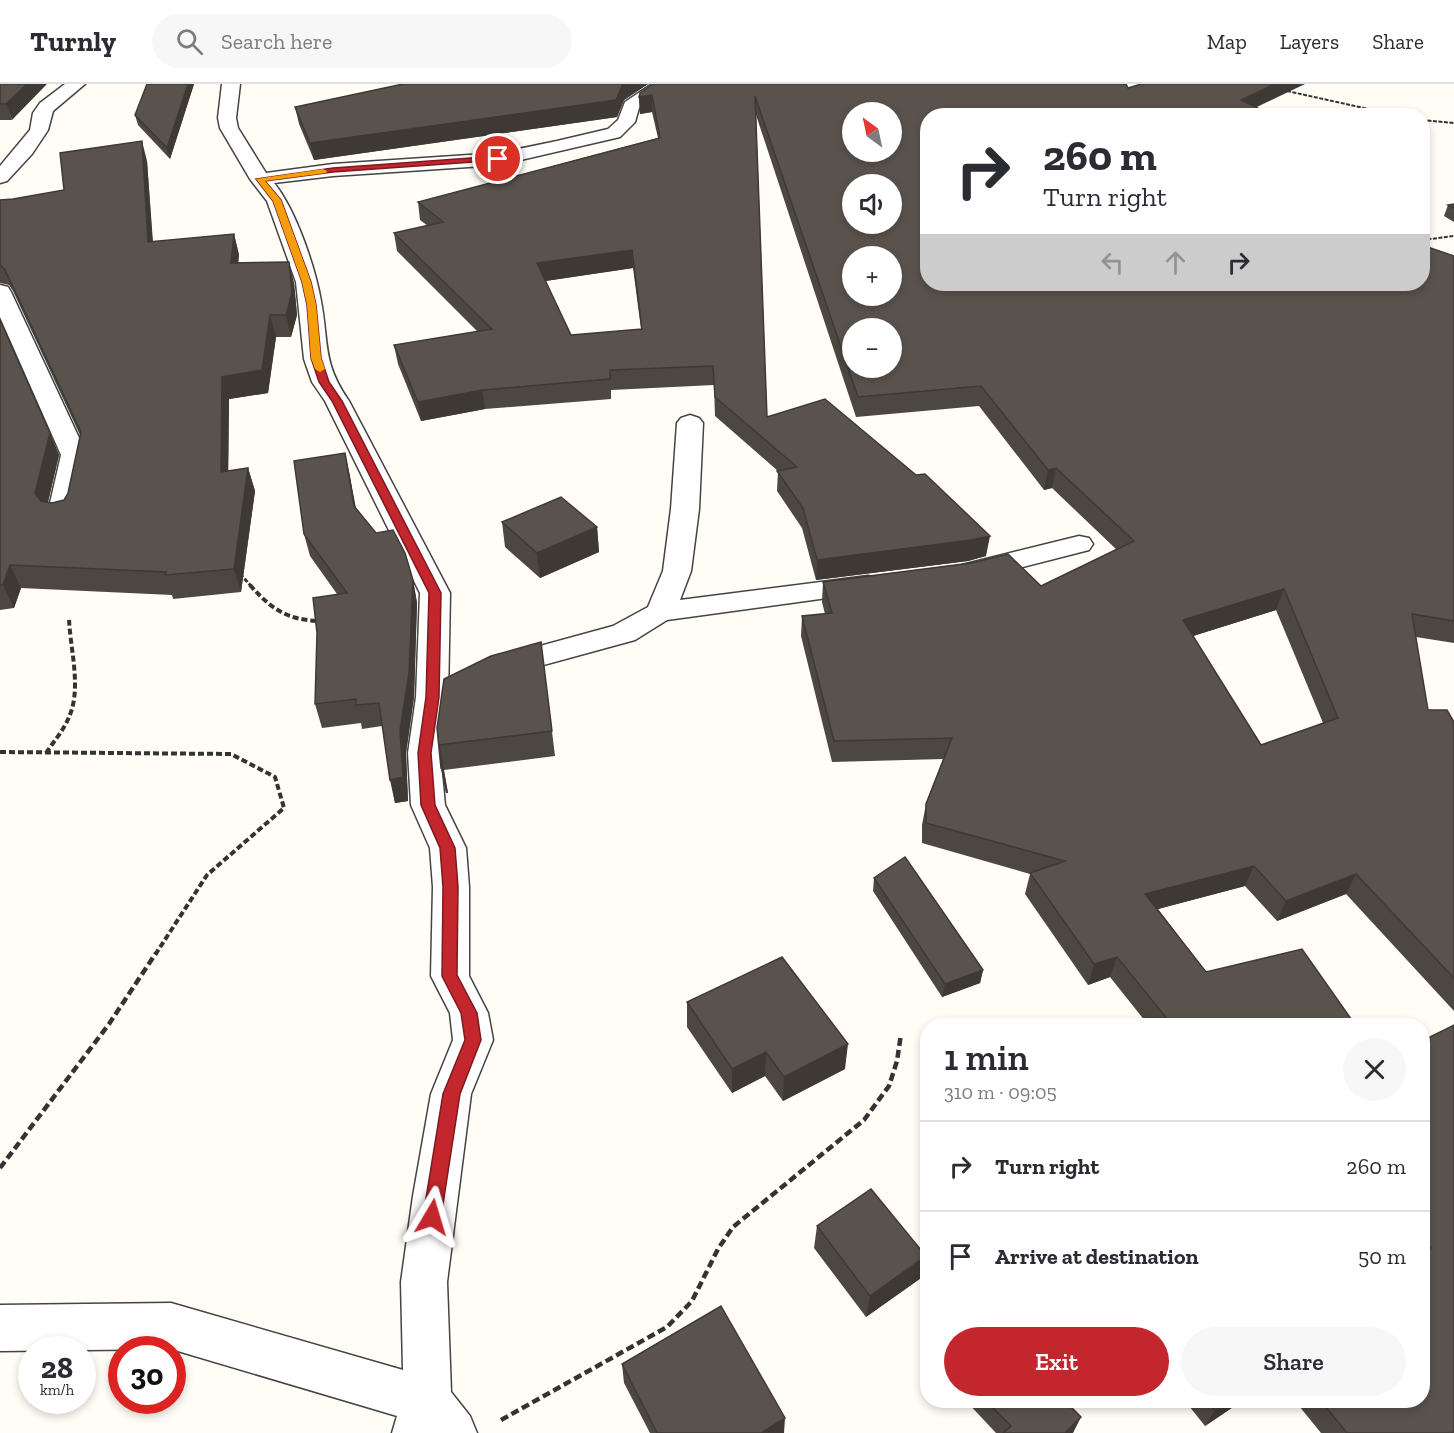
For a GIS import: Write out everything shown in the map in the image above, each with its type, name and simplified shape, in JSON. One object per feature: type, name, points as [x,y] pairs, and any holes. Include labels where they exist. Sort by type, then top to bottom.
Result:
[{"type":"street","points":[[0,177],[25,150],[39,130],[42,113],[46,107],[76,84]]},
{"type":"street","points":[[0,1328],[171,1326],[432,1422],[424,1282],[451,1094],[473,1040],[469,1013],[450,976],[451,887],[448,848],[428,805],[424,753],[432,697],[435,593],[337,401],[324,382],[316,358],[312,305],[277,200],[260,179],[229,128],[231,84]]},
{"type":"street","points":[[260,179],[333,170],[498,159],[557,147],[614,133],[626,122],[631,106],[663,84]]},
{"type":"street","points":[[0,292],[74,455],[61,516]]},
{"type":"street","points":[[660,612],[677,571],[685,509],[690,423]]},
{"type":"street","points":[[945,575],[968,572],[1079,544]]},
{"type":"street","points":[[432,697],[468,680],[525,660],[624,633],[660,612],[897,581]]},
{"type":"path","points":[[1286,90],[1360,108]]},
{"type":"path","points":[[1430,121],[1454,123]]},
{"type":"path","points":[[1430,239],[1454,236]]},
{"type":"path","points":[[233,567],[279,614],[298,621],[321,621]]},
{"type":"path","points":[[46,754],[71,714],[74,674],[69,640],[69,618]]},
{"type":"path","points":[[0,752],[231,754],[275,777],[284,808],[207,875],[109,1024],[0,1167]]},
{"type":"path","points":[[497,1422],[667,1327],[692,1301],[718,1249],[733,1227],[864,1120],[889,1086],[897,1061],[901,1034]]},
{"type":"building","points":[[0,84],[27,84],[6,104],[0,104]]},
{"type":"building","points":[[147,84],[188,84],[167,148],[135,115]]},
{"type":"building","points":[[403,84],[623,84],[616,100],[310,143],[295,107]]},
{"type":"building","points":[[653,84],[1126,84],[1128,88],[1141,84],[1275,84],[1241,100],[1258,108],[920,108],[920,291],[1430,291],[1430,248],[1454,256],[1454,621],[1412,614],[1428,710],[1447,710],[1454,722],[1454,978],[1356,874],[1286,901],[1254,866],[1145,894],[1206,972],[1302,949],[1350,1018],[1167,1018],[1117,957],[1094,964],[1030,873],[1065,861],[926,823],[926,804],[952,738],[834,741],[802,616],[832,613],[823,582],[971,563],[1008,554],[1041,586],[1134,541],[1056,468],[1048,470],[981,386],[858,397],[851,378],[902,378],[902,318],[842,318],[842,350],[755,96],[767,417],[825,399],[916,475],[925,474],[990,536],[817,560],[803,508],[777,471],[797,467],[715,397],[713,366],[610,370],[610,379],[482,390],[418,402],[394,345],[492,329],[394,233],[443,222],[418,202],[660,138],[652,95],[639,97],[640,93]],"holes":[[[632,250],[642,329],[571,335],[537,263]],[[1284,589],[1338,718],[1261,745],[1183,620]]]},
{"type":"building","points":[[142,141],[148,242],[234,234],[231,263],[289,262],[292,293],[286,315],[270,315],[262,370],[222,377],[221,472],[248,468],[234,569],[165,575],[166,572],[10,565],[3,585],[0,585],[0,320],[50,433],[35,493],[41,501],[52,503],[64,500],[68,493],[81,432],[5,270],[0,264],[0,200],[64,190],[60,153]]},
{"type":"building","points":[[345,453],[354,506],[376,533],[393,530],[405,553],[413,580],[409,673],[400,730],[403,777],[390,780],[379,703],[356,705],[356,699],[315,704],[317,633],[313,598],[347,593],[304,534],[294,461]]},
{"type":"building","points":[[561,497],[597,527],[537,553],[502,522]]},
{"type":"building","points":[[541,642],[552,731],[439,745],[443,768],[441,768],[437,728],[444,679],[491,656]]},
{"type":"building","points":[[905,857],[983,970],[945,984],[874,878]]},
{"type":"building","points":[[782,957],[848,1044],[784,1077],[766,1052],[732,1069],[687,1002]]},
{"type":"building","points":[[1454,1025],[1454,1431],[1452,1433],[1347,1433],[1327,1408],[1430,1408],[1430,1037]]},
{"type":"building","points":[[871,1189],[920,1249],[920,1260],[870,1296],[817,1226]]},
{"type":"building","points":[[721,1306],[785,1418],[761,1433],[657,1433],[622,1364]]},
{"type":"building","points":[[993,1408],[1072,1408],[1081,1417],[1065,1433],[1003,1433],[1011,1426]]},
{"type":"slow traffic","points":[[320,369],[316,358],[312,305],[306,282],[277,200],[260,179],[323,171]]},
{"type":"route","points":[[432,1217],[451,1094],[473,1040],[469,1013],[450,976],[451,887],[448,848],[428,805],[424,753],[432,697],[435,593],[337,401],[324,382],[316,358],[312,305],[306,282],[277,200],[260,179],[333,170],[498,159]]}]
